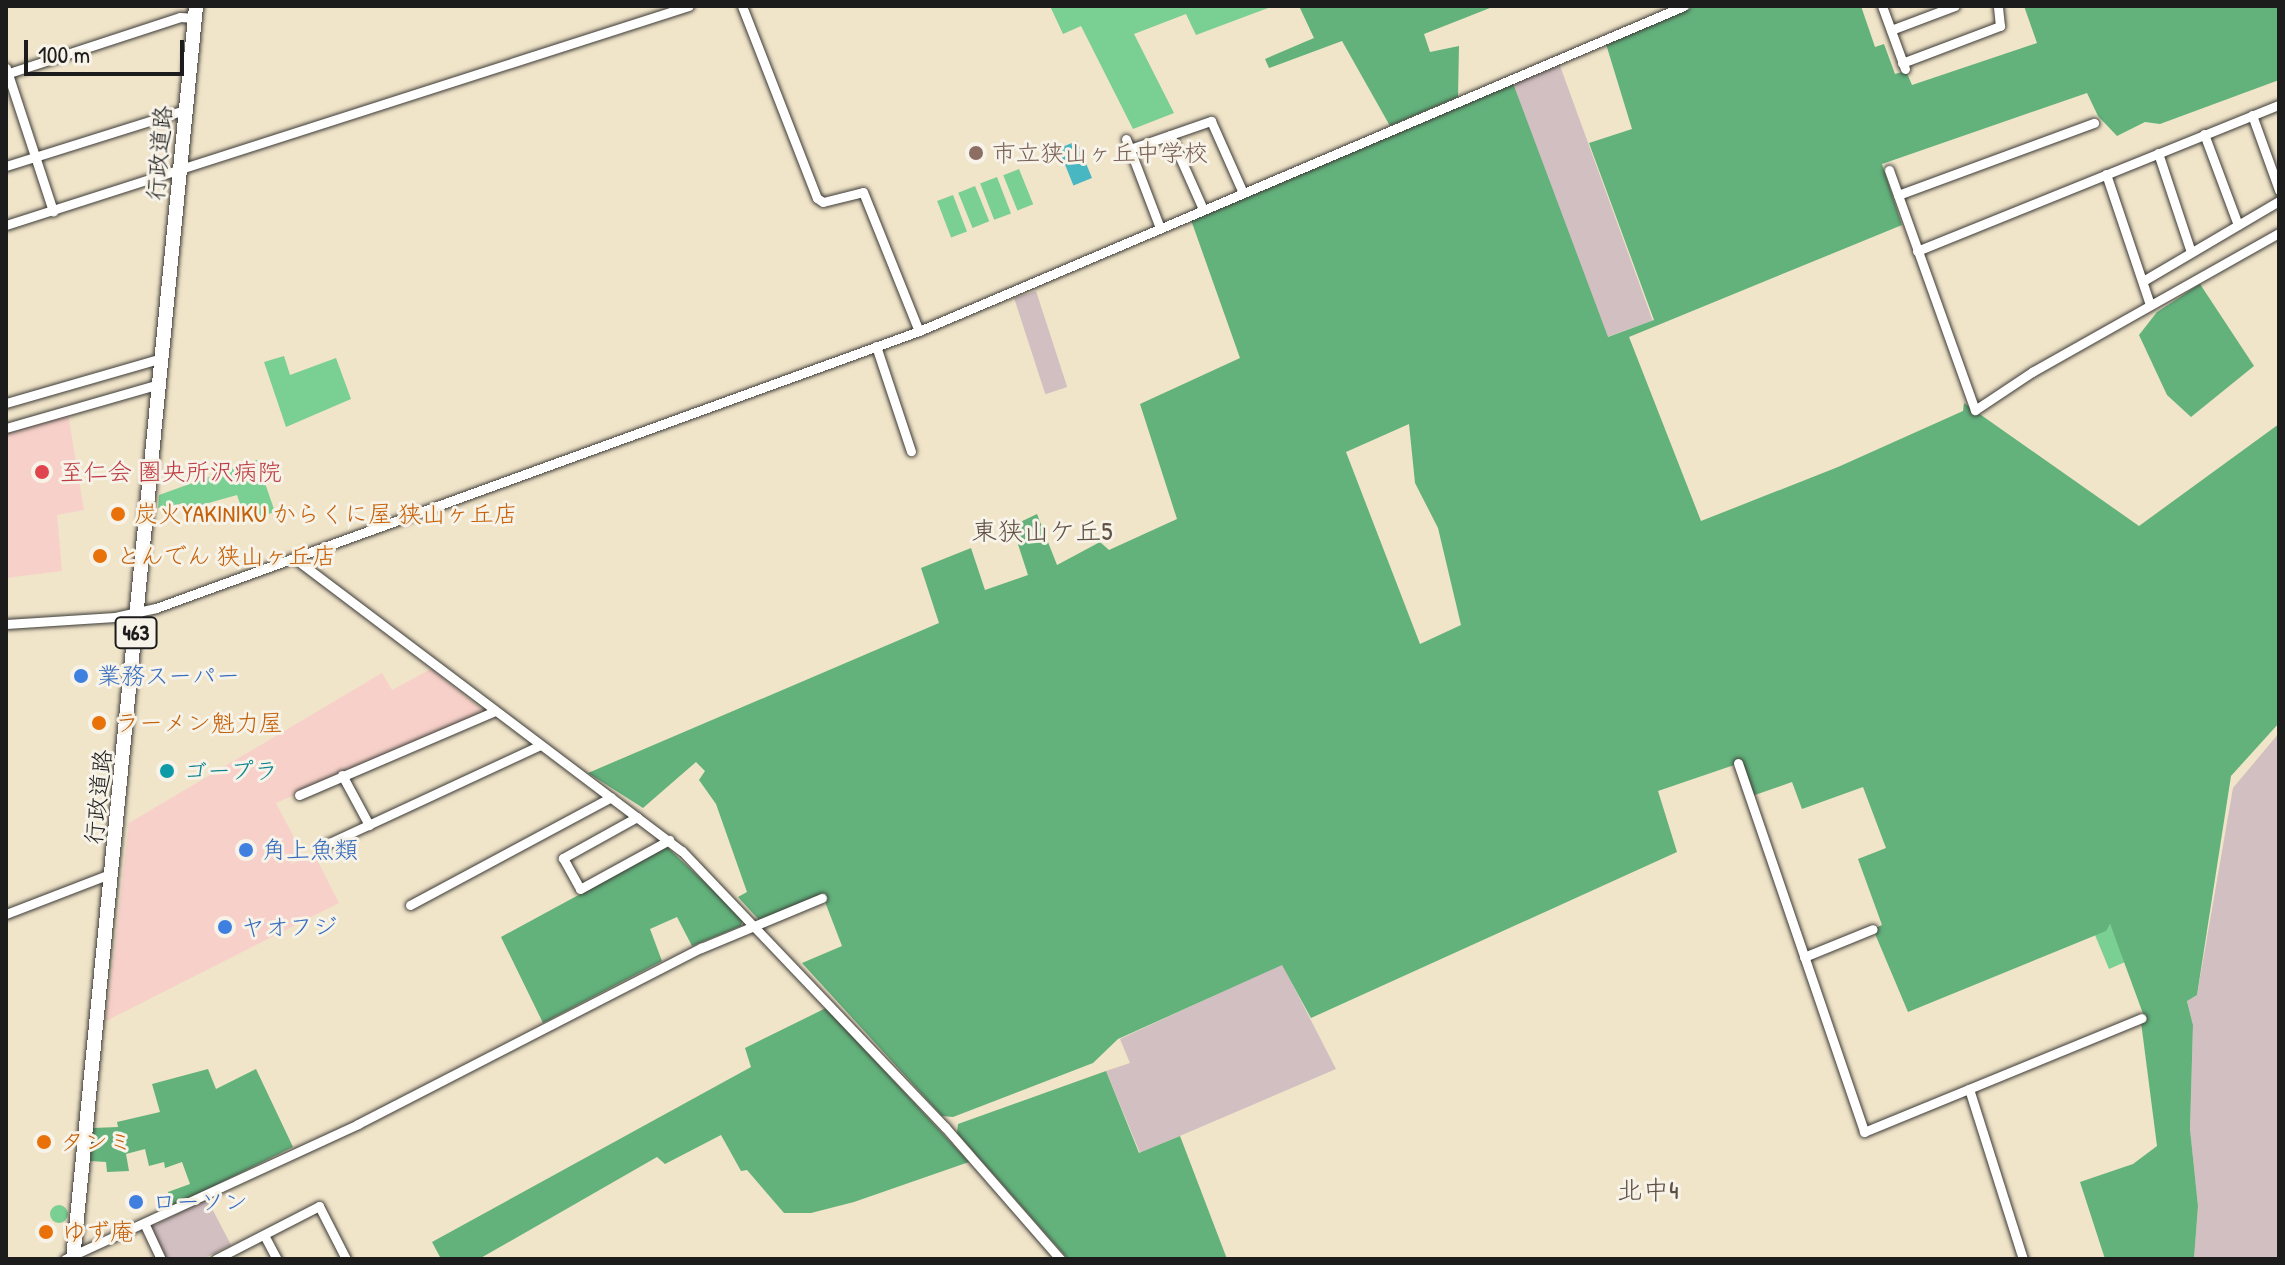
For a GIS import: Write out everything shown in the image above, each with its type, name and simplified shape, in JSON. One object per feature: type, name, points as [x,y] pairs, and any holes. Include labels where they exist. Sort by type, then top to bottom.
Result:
[{"type":"highway","name":"行政道路","points":[[70,1258],[112,873],[196,12]]},
{"type":"street","points":[[6,225],[689,6]]},
{"type":"street","points":[[742,6],[817,198],[823,202],[863,192],[919,331]]},
{"type":"street","points":[[6,624],[138,613],[919,331],[1684,6]]},
{"type":"street","points":[[1882,6],[1903,66],[2000,26],[1998,6]]},
{"type":"street","points":[[1891,30],[1955,6]]},
{"type":"street","points":[[53,211],[7,72],[196,12]]},
{"type":"street","points":[[1917,251],[2279,105]]},
{"type":"street","points":[[6,166],[185,110]]},
{"type":"street","points":[[2252,115],[2279,190]]},
{"type":"street","points":[[1160,228],[1128,144],[1170,135],[1211,121],[1243,193]]},
{"type":"street","points":[[1898,195],[2094,123]]},
{"type":"street","points":[[2204,134],[2238,225]]},
{"type":"street","points":[[1170,135],[1203,209]]},
{"type":"street","points":[[2158,153],[2191,252]]},
{"type":"street","points":[[1889,170],[1975,410],[2032,372],[2147,311],[2150,305],[2279,233]]},
{"type":"street","points":[[2106,174],[2150,305]]},
{"type":"street","points":[[2143,281],[2279,201]]},
{"type":"street","points":[[876,346],[911,451]]},
{"type":"street","points":[[6,403],[162,358]]},
{"type":"street","points":[[6,428],[159,384]]},
{"type":"street","points":[[294,558],[669,840],[755,925],[945,1127],[1060,1259]]},
{"type":"street","points":[[299,795],[495,711]]},
{"type":"street","points":[[325,845],[540,745]]},
{"type":"street","points":[[1738,763],[1864,1132],[2142,1018]]},
{"type":"street","points":[[342,775],[369,825]]},
{"type":"street","points":[[410,905],[611,797]]},
{"type":"street","points":[[637,817],[563,858],[580,889],[669,840]]},
{"type":"street","points":[[6,914],[112,873]]},
{"type":"street","points":[[70,1258],[145,1225],[755,925],[822,898]]},
{"type":"street","points":[[1804,957],[1873,929]]},
{"type":"street","points":[[1969,1089],[2023,1259]]},
{"type":"street","points":[[216,1259],[319,1206],[346,1259]]},
{"type":"street","points":[[145,1225],[161,1259]]},
{"type":"street","points":[[264,1235],[277,1259]]},
{"type":"shaded area","points":[[1559,63],[1653,320],[1606,338],[1512,80]]},
{"type":"shaded area","points":[[1036,291],[1067,387],[1045,394],[1014,298]]},
{"type":"shaded area","name":"至仁会 圏央所沢病院","points":[[68,414],[84,510],[57,515],[62,571],[6,578],[6,433]]},
{"type":"shaded area","points":[[431,669],[485,712],[276,803],[302,853],[289,865],[314,854],[339,903],[106,1021],[129,823],[382,673],[392,690]]},
{"type":"shaded area","points":[[2279,733],[2279,1259],[2194,1259],[2198,1206],[2190,1129],[2193,1025],[2187,1000],[2197,995],[2233,788]]},
{"type":"shaded area","points":[[1282,964],[1336,1069],[1140,1153],[1106,1071],[1130,1063],[1120,1039]]},
{"type":"shaded area","points":[[207,1199],[231,1245],[203,1259],[167,1259],[151,1227]]},
{"type":"green space","points":[[1050,6],[1273,6],[1196,35],[1186,14],[1134,34],[1174,113],[1133,129],[1081,26],[1063,34]]},
{"type":"green space","points":[[1299,6],[1495,6],[1424,34],[1430,52],[1459,46],[1458,97],[1390,126],[1342,41],[1269,68],[1265,59],[1314,38]]},
{"type":"green space","points":[[1696,6],[1861,6],[1875,47],[1884,44],[1895,74],[1906,71],[1912,85],[2037,43],[2024,6],[2279,6],[2279,80],[2160,124],[2145,122],[2117,136],[2098,116],[2087,93],[1882,164],[1902,225],[1629,337],[1701,521],[1838,467],[1963,411],[1964,403],[2139,526],[2279,424],[2279,723],[2231,776],[2197,995],[2187,1001],[2193,1025],[2190,1129],[2198,1206],[2194,1259],[2105,1259],[2080,1182],[2133,1164],[2157,1146],[2141,1022],[2145,1019],[2110,924],[2106,931],[1908,1012],[1873,929],[1882,925],[1858,859],[1886,848],[1863,787],[1802,809],[1792,782],[1752,796],[1740,763],[1658,791],[1677,852],[1311,1018],[1282,965],[1118,1039],[1093,1063],[953,1117],[942,1116],[802,963],[842,946],[822,894],[759,920],[738,897],[747,892],[716,804],[699,780],[705,771],[696,762],[643,808],[588,773],[939,623],[921,568],[971,548],[985,590],[1028,575],[1012,526],[1037,514],[1057,565],[1100,542],[1109,550],[1177,519],[1140,404],[1240,358],[1191,220],[1513,83],[1608,337],[1654,320],[1589,143],[1632,129],[1606,44]],"holes":[[[1409,424],[1415,483],[1438,528],[1461,625],[1420,644],[1346,452]]]},
{"type":"green space","points":[[1019,169],[1033,204],[1017,211],[1003,175]]},
{"type":"green space","points":[[997,177],[1011,213],[994,220],[980,183]]},
{"type":"green space","points":[[975,186],[989,221],[973,228],[958,193]]},
{"type":"green space","points":[[953,195],[967,231],[951,238],[937,201]]},
{"type":"green space","points":[[2200,284],[2254,366],[2191,417],[2167,395],[2139,335],[2157,312]]},
{"type":"green space","points":[[284,356],[290,375],[336,358],[351,399],[286,427],[264,362]]},
{"type":"green space","points":[[257,460],[275,512],[246,521],[237,495],[187,509],[185,503],[158,508],[159,495]]},
{"type":"green space","points":[[667,847],[743,918],[741,926],[692,946],[677,917],[650,929],[662,961],[543,1023],[501,937]]},
{"type":"green space","points":[[2110,924],[2125,962],[2109,969],[2095,935]]},
{"type":"green space","points":[[826,1008],[969,1162],[854,1202],[811,1213],[784,1213],[747,1170],[741,1171],[721,1135],[665,1164],[657,1157],[479,1259],[441,1259],[432,1242],[751,1067],[745,1048]]},
{"type":"green space","points":[[208,1069],[216,1089],[256,1069],[293,1147],[167,1209],[168,1192],[190,1184],[182,1162],[165,1168],[164,1162],[149,1166],[145,1149],[126,1154],[129,1171],[107,1172],[106,1162],[90,1161],[93,1128],[118,1127],[117,1122],[160,1112],[152,1084]]},
{"type":"green space","points":[[1106,1071],[1139,1153],[1180,1136],[1227,1259],[1068,1259],[957,1133],[958,1124]]},
{"type":"green space","points":[[59,1205],[68,1214],[59,1223],[50,1214]]},
{"type":"water","points":[[1077,141],[1092,178],[1073,186],[1058,148]]},
{"type":"place","name":"市立狭山ヶ丘中学校","points":[[976,153]]},
{"type":"place","name":"至仁会 圏央所沢病院","points":[[42,472]]},
{"type":"place","name":"炭火YAKINIKU からくに屋 狭山ヶ丘店","points":[[118,514]]},
{"type":"place","name":"とんでん 狭山ヶ丘店","points":[[100,556]]},
{"type":"place","name":"業務スーパー","points":[[81,676]]},
{"type":"place","name":"ラーメン魁力屋","points":[[99,723]]},
{"type":"place","name":"ゴープラ","points":[[167,771]]},
{"type":"place","name":"角上魚類","points":[[246,850]]},
{"type":"place","name":"ヤオフジ","points":[[225,927]]},
{"type":"place","name":"タンミ","points":[[44,1142]]},
{"type":"place","name":"ローソン","points":[[136,1202]]},
{"type":"place","name":"ゆず庵","points":[[46,1232]]},
{"type":"district","name":"東狭山ケ丘5","points":[[1042,531]]},
{"type":"district","name":"北中4","points":[[1648,1190]]}]
